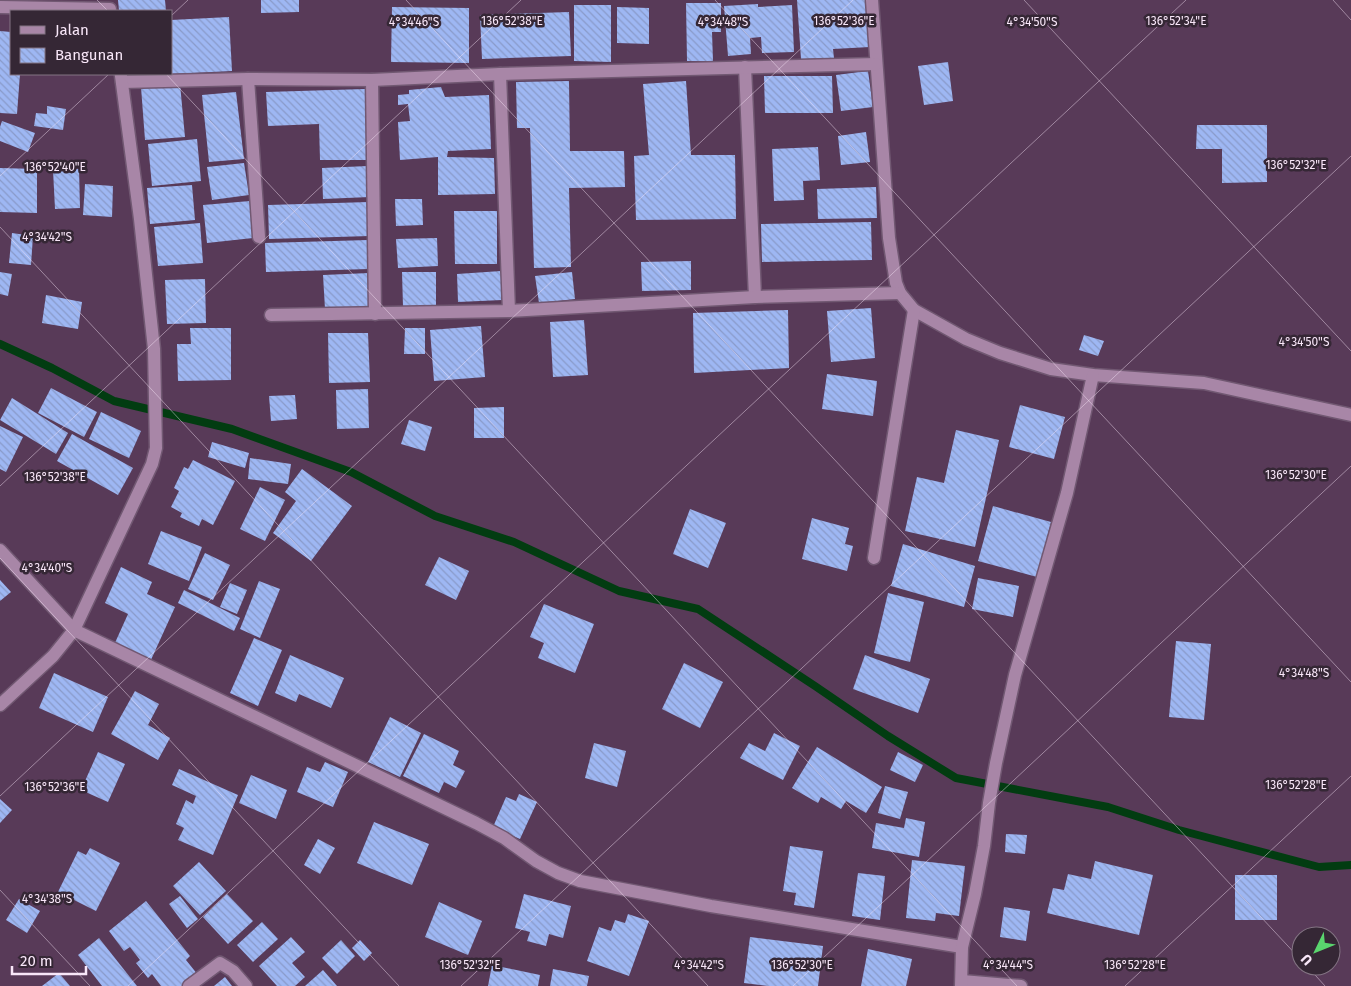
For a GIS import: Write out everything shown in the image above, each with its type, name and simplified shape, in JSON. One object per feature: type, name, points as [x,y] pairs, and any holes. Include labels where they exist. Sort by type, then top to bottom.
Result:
[{"type":"street","points":[[872,0],[889,238],[896,283],[900,293],[914,310],[966,339],[1000,353],[1051,369],[1093,375],[1204,383],[1351,415]]},
{"type":"street","points":[[0,7],[110,7]]},
{"type":"street","points":[[0,706],[53,656],[74,630],[152,464],[156,448],[154,349],[122,78],[372,80],[500,74],[876,64]]},
{"type":"street","points":[[745,67],[754,297]]},
{"type":"street","points":[[500,74],[509,311]]},
{"type":"street","points":[[248,79],[259,237]]},
{"type":"street","points":[[372,80],[375,314]]},
{"type":"street","points":[[272,315],[509,311],[754,297],[900,293]]},
{"type":"street","points":[[874,558],[914,310]]},
{"type":"street","points":[[1021,986],[961,984],[962,947],[975,894],[996,763],[1015,675],[1067,492],[1093,375]]},
{"type":"street","points":[[0,550],[74,630],[428,799],[504,838],[516,848],[558,873],[580,881],[711,906],[962,947]]},
{"type":"street","points":[[190,986],[220,963],[233,971],[246,986]]},
{"type":"building","points":[[118,0],[165,0],[166,10],[119,10]]},
{"type":"building","points":[[261,0],[299,0],[299,12],[261,13]]},
{"type":"building","points":[[797,0],[867,0],[870,47],[833,49],[834,58],[801,59]]},
{"type":"building","points":[[686,3],[721,3],[721,32],[712,32],[713,61],[687,61]]},
{"type":"building","points":[[758,4],[758,7],[792,5],[794,52],[762,53],[761,37],[750,38],[751,54],[728,56],[724,6]]},
{"type":"building","points":[[574,5],[611,5],[611,62],[574,61]]},
{"type":"building","points":[[392,7],[469,8],[469,63],[391,62]]},
{"type":"building","points":[[617,7],[649,8],[649,44],[617,43]]},
{"type":"building","points":[[569,12],[571,56],[482,59],[480,15]]},
{"type":"building","points":[[229,17],[232,71],[172,74],[172,20]]},
{"type":"building","points":[[0,31],[10,32],[10,75],[20,75],[17,114],[0,113]]},
{"type":"building","points":[[948,62],[953,101],[924,105],[918,66]]},
{"type":"building","points":[[868,71],[873,107],[841,111],[836,75]]},
{"type":"building","points":[[764,76],[832,76],[833,113],[765,113]]},
{"type":"building","points":[[569,81],[570,151],[624,151],[625,187],[569,188],[571,267],[534,268],[530,128],[517,128],[516,82]]},
{"type":"building","points":[[686,81],[691,155],[735,155],[736,219],[636,220],[634,156],[649,155],[643,84]]},
{"type":"building","points":[[180,84],[185,137],[145,140],[141,87]]},
{"type":"building","points":[[441,87],[445,97],[489,95],[491,149],[448,151],[447,157],[494,158],[495,194],[438,195],[438,157],[400,160],[398,122],[410,121],[408,104],[398,105],[398,95],[409,94],[409,90]]},
{"type":"building","points":[[365,89],[367,160],[320,160],[319,124],[268,126],[266,92]]},
{"type":"building","points":[[236,92],[244,159],[209,162],[202,95]]},
{"type":"building","points":[[47,106],[66,109],[63,130],[34,126],[36,113],[47,114]]},
{"type":"building","points":[[2,121],[35,133],[28,152],[0,141]]},
{"type":"building","points":[[1197,125],[1267,125],[1267,182],[1222,183],[1222,149],[1196,149]]},
{"type":"building","points":[[866,132],[870,162],[841,165],[838,136]]},
{"type":"building","points":[[197,139],[201,181],[152,186],[148,144]]},
{"type":"building","points":[[818,147],[820,180],[803,181],[804,200],[774,201],[772,149]]},
{"type":"building","points":[[244,163],[249,195],[212,200],[207,167]]},
{"type":"building","points":[[368,166],[370,197],[323,199],[322,168]]},
{"type":"building","points":[[0,168],[37,169],[37,213],[0,212]]},
{"type":"building","points":[[79,169],[80,208],[55,209],[53,170]]},
{"type":"building","points":[[85,184],[113,186],[112,217],[83,215]]},
{"type":"building","points":[[192,185],[195,220],[150,224],[147,188]]},
{"type":"building","points":[[876,187],[877,218],[818,219],[817,189]]},
{"type":"building","points":[[395,199],[422,199],[423,225],[396,226]]},
{"type":"building","points":[[250,201],[253,238],[207,243],[203,205]]},
{"type":"building","points":[[369,202],[370,236],[269,239],[268,205]]},
{"type":"building","points":[[454,211],[497,211],[497,264],[455,264]]},
{"type":"building","points":[[871,222],[872,260],[762,262],[761,224]]},
{"type":"building","points":[[200,223],[203,263],[158,266],[154,227]]},
{"type":"building","points":[[12,233],[33,236],[31,265],[9,263]]},
{"type":"building","points":[[437,238],[438,266],[398,268],[396,239]]},
{"type":"building","points":[[368,240],[369,269],[266,272],[265,243]]},
{"type":"building","points":[[691,261],[691,290],[642,291],[641,262]]},
{"type":"building","points":[[501,271],[502,300],[458,302],[457,274]]},
{"type":"building","points":[[0,272],[12,274],[8,296],[0,294]]},
{"type":"building","points":[[402,272],[436,272],[436,307],[403,307]]},
{"type":"building","points":[[572,272],[575,299],[539,303],[535,276]]},
{"type":"building","points":[[369,273],[371,307],[325,309],[323,275]]},
{"type":"building","points":[[205,279],[206,323],[167,324],[165,280]]},
{"type":"building","points":[[46,295],[82,302],[78,329],[42,323]]},
{"type":"building","points":[[871,308],[875,358],[831,362],[827,311]]},
{"type":"building","points":[[788,310],[789,368],[694,373],[693,313]]},
{"type":"building","points":[[584,320],[588,375],[553,377],[550,322]]},
{"type":"building","points":[[481,326],[485,377],[434,381],[430,330]]},
{"type":"building","points":[[190,328],[231,328],[231,380],[178,381],[177,344],[191,344]]},
{"type":"building","points":[[405,328],[425,328],[425,354],[404,354]]},
{"type":"building","points":[[328,333],[368,333],[370,382],[329,383]]},
{"type":"building","points":[[1084,335],[1104,341],[1098,356],[1079,350]]},
{"type":"building","points":[[827,374],[877,381],[873,416],[822,409]]},
{"type":"building","points":[[51,388],[97,412],[84,437],[38,413]]},
{"type":"building","points":[[368,389],[369,428],[337,429],[336,390]]},
{"type":"building","points":[[295,395],[297,419],[271,421],[269,396]]},
{"type":"building","points":[[12,398],[68,433],[56,454],[0,420]]},
{"type":"building","points":[[1020,405],[1065,417],[1054,459],[1009,447]]},
{"type":"building","points":[[504,407],[504,438],[474,438],[474,408]]},
{"type":"building","points":[[101,412],[141,431],[129,458],[89,439]]},
{"type":"building","points":[[409,420],[432,427],[425,451],[401,444]]},
{"type":"building","points":[[0,426],[23,437],[6,472],[0,469]]},
{"type":"building","points":[[956,430],[999,440],[975,547],[905,531],[917,477],[944,483]]},
{"type":"building","points":[[72,434],[133,468],[118,495],[57,461]]},
{"type":"building","points":[[212,442],[249,453],[245,468],[208,457]]},
{"type":"building","points":[[250,458],[291,464],[288,484],[248,479]]},
{"type":"building","points":[[193,460],[235,481],[213,525],[202,519],[199,526],[180,517],[182,513],[171,507],[179,491],[174,488],[184,467],[188,469]]},
{"type":"building","points":[[302,469],[352,506],[311,561],[273,533],[296,501],[285,492]]},
{"type":"building","points":[[260,487],[285,500],[265,541],[240,529]]},
{"type":"building","points":[[993,506],[1051,522],[1037,577],[978,561]]},
{"type":"building","points":[[690,509],[726,523],[708,568],[673,554]]},
{"type":"building","points":[[812,518],[849,528],[845,544],[853,546],[847,571],[802,559]]},
{"type":"building","points":[[161,531],[202,547],[189,581],[148,564]]},
{"type":"building","points":[[903,544],[975,566],[964,607],[891,586]]},
{"type":"building","points":[[205,553],[230,565],[213,600],[188,589]]},
{"type":"building","points":[[439,557],[469,571],[456,600],[425,585]]},
{"type":"building","points":[[121,567],[152,582],[147,594],[175,607],[150,662],[114,645],[128,614],[105,603]]},
{"type":"building","points":[[978,578],[1019,586],[1013,617],[972,609]]},
{"type":"building","points":[[0,580],[11,592],[0,601]]},
{"type":"building","points":[[259,581],[280,589],[260,638],[240,629]]},
{"type":"building","points":[[230,583],[247,590],[237,614],[220,607]]},
{"type":"building","points":[[184,590],[240,618],[234,631],[178,603]]},
{"type":"building","points":[[888,593],[924,602],[910,662],[874,653]]},
{"type":"building","points":[[544,604],[594,624],[575,673],[538,658],[544,643],[530,637]]},
{"type":"building","points":[[254,638],[282,650],[258,706],[230,693]]},
{"type":"building","points":[[1176,641],[1211,644],[1204,720],[1169,717]]},
{"type":"building","points":[[290,655],[344,678],[331,708],[299,694],[296,702],[275,693]]},
{"type":"building","points":[[865,655],[930,679],[918,713],[853,689]]},
{"type":"building","points":[[684,663],[723,682],[700,728],[662,709]]},
{"type":"building","points":[[54,673],[108,697],[93,732],[39,708]]},
{"type":"building","points":[[135,691],[159,704],[148,725],[170,738],[158,760],[111,734]]},
{"type":"building","points":[[390,717],[421,733],[400,777],[368,762]]},
{"type":"building","points":[[774,733],[800,746],[783,780],[740,758],[749,743],[765,751]]},
{"type":"building","points":[[424,734],[459,751],[453,765],[465,771],[456,788],[444,782],[439,793],[403,776]]},
{"type":"building","points":[[594,743],[626,751],[617,787],[585,778]]},
{"type":"building","points":[[817,747],[882,787],[866,813],[846,801],[841,809],[821,797],[818,803],[792,788]]},
{"type":"building","points":[[98,752],[125,764],[108,802],[81,790]]},
{"type":"building","points":[[898,752],[923,765],[915,782],[890,770]]},
{"type":"building","points":[[325,762],[348,772],[333,807],[297,792],[307,767],[320,772]]},
{"type":"building","points":[[179,769],[238,795],[213,855],[178,840],[184,828],[176,824],[186,800],[193,804],[196,796],[172,785]]},
{"type":"building","points":[[251,775],[287,790],[276,819],[239,803]]},
{"type":"building","points":[[885,786],[908,792],[900,819],[878,813]]},
{"type":"building","points":[[519,794],[537,802],[520,839],[493,827],[506,797],[516,801]]},
{"type":"building","points":[[0,799],[12,810],[0,823]]},
{"type":"building","points":[[906,818],[925,822],[919,857],[872,848],[876,823],[904,828]]},
{"type":"building","points":[[374,822],[429,844],[412,885],[357,863]]},
{"type":"building","points":[[1006,834],[1027,835],[1025,854],[1005,852]]},
{"type":"building","points":[[318,839],[335,848],[320,874],[304,865]]},
{"type":"building","points":[[790,846],[823,851],[814,908],[794,905],[796,893],[783,891]]},
{"type":"building","points":[[90,848],[120,863],[96,911],[58,892],[78,851],[86,855]]},
{"type":"building","points":[[912,860],[965,866],[959,916],[936,913],[935,921],[906,918]]},
{"type":"building","points":[[1095,861],[1153,875],[1139,935],[1047,913],[1053,888],[1064,890],[1068,874],[1091,879]]},
{"type":"building","points":[[199,862],[226,891],[200,915],[173,886]]},
{"type":"building","points":[[858,873],[885,876],[880,920],[852,916]]},
{"type":"building","points":[[1235,875],[1277,875],[1277,920],[1235,920]]},
{"type":"building","points":[[227,894],[253,921],[228,944],[203,917]]},
{"type":"building","points":[[524,894],[571,906],[563,938],[549,934],[546,946],[527,941],[530,932],[515,928]]},
{"type":"building","points":[[180,896],[198,919],[187,928],[169,904]]},
{"type":"building","points":[[19,899],[40,911],[27,933],[6,920]]},
{"type":"building","points":[[146,901],[190,956],[186,960],[198,975],[185,986],[161,986],[152,974],[148,978],[136,963],[140,960],[130,947],[124,951],[109,931]]},
{"type":"building","points":[[439,902],[482,921],[468,955],[425,937]]},
{"type":"building","points":[[1004,907],[1030,911],[1026,941],[1000,937]]},
{"type":"building","points":[[628,914],[649,921],[629,976],[587,961],[599,927],[611,931],[615,920],[625,923]]},
{"type":"building","points":[[262,922],[278,939],[253,962],[237,945]]},
{"type":"building","points":[[291,937],[305,952],[292,963],[305,977],[295,986],[277,986],[259,966]]},
{"type":"building","points":[[750,937],[823,946],[818,986],[768,986],[744,983]]},
{"type":"building","points":[[99,938],[137,986],[102,986],[78,955]]},
{"type":"building","points":[[341,940],[355,956],[337,974],[322,958]]},
{"type":"building","points":[[360,940],[372,953],[364,961],[352,948]]},
{"type":"building","points":[[868,949],[912,959],[906,986],[861,986]]},
{"type":"building","points":[[492,965],[540,975],[538,986],[488,986]]},
{"type":"building","points":[[553,969],[589,976],[587,986],[550,986]]},
{"type":"building","points":[[323,970],[337,986],[305,986]]},
{"type":"building","points":[[59,973],[70,986],[42,986]]},
{"type":"building","points":[[225,977],[232,986],[214,986]]},
{"type":"waterway","points":[[0,344],[52,368],[114,401],[232,429],[351,472],[435,516],[514,542],[619,591],[698,609],[888,736],[956,778],[1108,807],[1179,830],[1319,867],[1351,865]]}]
